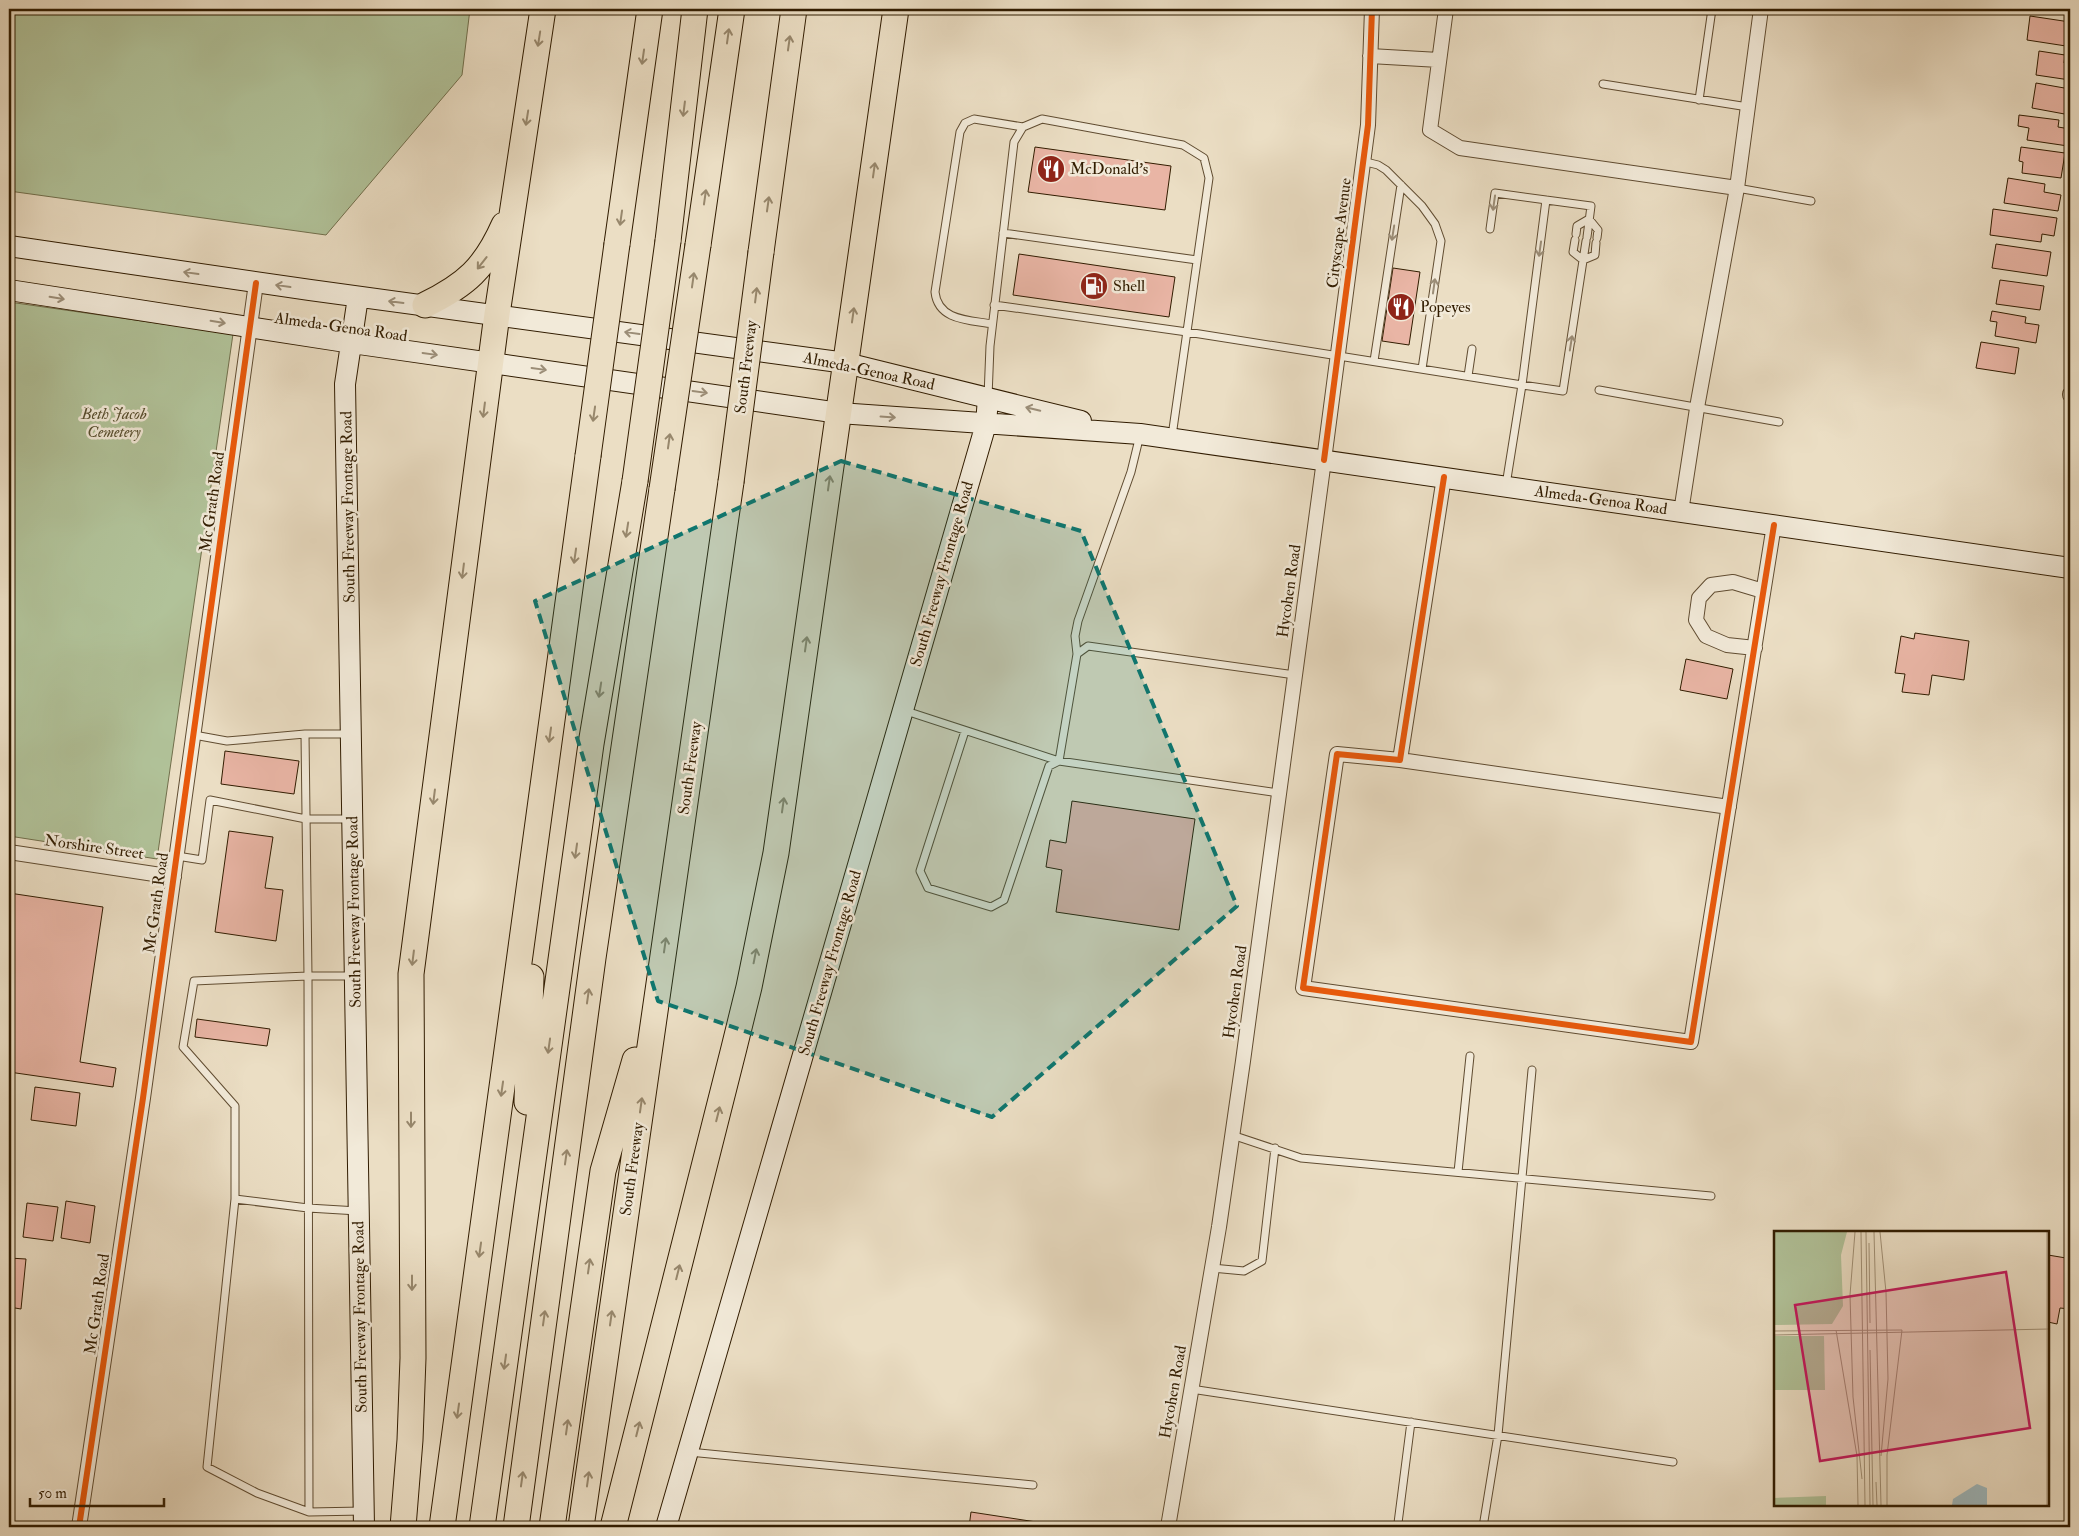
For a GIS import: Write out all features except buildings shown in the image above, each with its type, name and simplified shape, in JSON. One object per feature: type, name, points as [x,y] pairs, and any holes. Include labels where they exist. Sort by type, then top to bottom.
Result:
[{"type":"highway","points":[[403,1527],[410,1440],[413,1358],[410,974],[497,314],[543,9]]},
{"type":"highway","points":[[442,1527],[650,9]]},
{"type":"highway","points":[[482,1527],[591,744],[635,482],[668,241],[695,9]]},
{"type":"highway","points":[[516,1527],[593,958],[732,9]]},
{"type":"highway","name":"South Freeway","points":[[581,1527],[732,482],[794,9]]},
{"type":"highway","points":[[613,1527],[751,977],[776,853],[896,9]]},
{"type":"highway","points":[[425,305],[452,292],[473,275],[495,247],[513,205]]},
{"type":"highway","points":[[524,1227],[534,850]]},
{"type":"highway","points":[[552,1527],[603,1171],[660,977]]},
{"type":"main road","name":"Almeda-Genoa Road","points":[[9,246],[358,297],[497,314],[846,363],[1136,434]]},
{"type":"main road","name":"Almeda-Genoa Road","points":[[9,290],[352,344],[491,362],[839,413],[1136,434],[2070,568]]},
{"type":"main road","name":"South Freeway Frontage Road","points":[[358,297],[345,384],[364,1519]]},
{"type":"main road","name":"South Freeway Frontage Road","points":[[666,1527],[986,424],[988,398]]},
{"type":"street","name":"Cityscape Avenue","points":[[1324,460],[1368,125],[1372,9]]},
{"type":"street","points":[[1446,9],[1430,130],[1460,148],[1737,188]]},
{"type":"street","points":[[1681,512],[1737,188],[1761,9]]},
{"type":"street","points":[[1370,56],[1439,60]]},
{"type":"street","name":"Mc Grath Road","points":[[79,1527],[177,856],[256,282]]},
{"type":"street","name":"Hycohen Road","points":[[1168,1527],[1212,1268],[1232,1135],[1324,460]]},
{"type":"street","points":[[1400,760],[1444,477]]},
{"type":"street","points":[[1729,807],[1400,760],[1337,754],[1303,988],[1692,1042],[1774,525]]},
{"type":"street","points":[[1755,648],[1728,645],[1706,636],[1696,620],[1698,605],[1699,598],[1711,585],[1733,582],[1763,591]]},
{"type":"street","name":"Norshire Street","points":[[9,852],[174,876]]},
{"type":"lane","points":[[1699,100],[1712,9]]},
{"type":"lane","points":[[1603,84],[1748,108]]},
{"type":"lane","points":[[992,324],[955,317],[944,311],[936,303],[935,292],[960,132],[965,123],[974,119],[1024,127]]},
{"type":"lane","points":[[988,398],[992,324],[1014,142],[1024,127],[1042,119],[1183,145],[1204,158],[1208,178],[1172,439]]},
{"type":"lane","points":[[1362,161],[1378,165],[1386,170],[1422,206],[1435,224],[1441,240],[1422,369]]},
{"type":"lane","points":[[1374,361],[1401,185]]},
{"type":"lane","points":[[1737,188],[1811,201]]},
{"type":"lane","points":[[994,305],[1187,332],[1563,391],[1591,206],[1495,193],[1490,229]]},
{"type":"lane","points":[[1506,486],[1522,385],[1546,200]]},
{"type":"lane","points":[[1584,260],[1573,252],[1575,237],[1577,226],[1590,219]]},
{"type":"lane","points":[[1584,260],[1594,255],[1597,241],[1598,230],[1590,219]]},
{"type":"lane","points":[[1003,233],[1197,260]]},
{"type":"lane","points":[[1468,376],[1472,349]]},
{"type":"lane","points":[[1599,390],[1779,422]]},
{"type":"lane","points":[[1059,761],[1077,654],[1075,636],[1078,621],[1131,472],[1136,434]]},
{"type":"lane","points":[[1077,654],[1088,646],[1295,675]]},
{"type":"lane","points":[[903,710],[1059,761],[1279,793]]},
{"type":"lane","points":[[965,731],[920,871],[928,888],[991,907],[1004,900],[1049,766],[1059,761]]},
{"type":"lane","points":[[194,735],[227,741],[305,734],[352,734]]},
{"type":"lane","points":[[305,734],[308,976],[309,1512]]},
{"type":"lane","points":[[177,856],[202,860],[210,800],[306,819],[353,819]]},
{"type":"lane","points":[[355,976],[308,976],[194,982],[183,1047],[235,1106],[235,1199],[206,1467],[257,1493],[309,1512],[364,1519]]},
{"type":"lane","points":[[1458,1172],[1470,1056]]},
{"type":"lane","points":[[1483,1527],[1498,1435],[1532,1070]]},
{"type":"lane","points":[[1232,1135],[1301,1158],[1711,1196]]},
{"type":"lane","points":[[1212,1268],[1244,1271],[1262,1261],[1275,1148]]},
{"type":"lane","points":[[235,1199],[308,1208],[358,1211]]},
{"type":"lane","points":[[1191,1389],[1673,1462]]},
{"type":"lane","points":[[1398,1523],[1411,1422]]},
{"type":"lane","points":[[688,1452],[1033,1485]]},
{"type":"highlighted area","points":[[841,461],[1081,531],[1237,906],[992,1117],[658,1001],[535,601]]},
{"type":"green space","points":[[9,9],[470,9],[462,75],[326,235],[9,191]]},
{"type":"green space","name":"Beth Jacob Cemetery","points":[[9,302],[233,334],[157,859],[9,836]]},
{"type":"cycle path","points":[[1324,460],[1368,125],[1372,9]]},
{"type":"cycle path","points":[[79,1527],[143,1098],[256,283]]},
{"type":"cycle path","points":[[1444,477],[1400,760],[1337,754],[1303,988],[1691,1042],[1774,525]]},
{"type":"place","name":"McDonald's","points":[[1051,169]]},
{"type":"place","name":"Shell","points":[[1094,286]]},
{"type":"place","name":"Popeyes","points":[[1401,307]]}]
